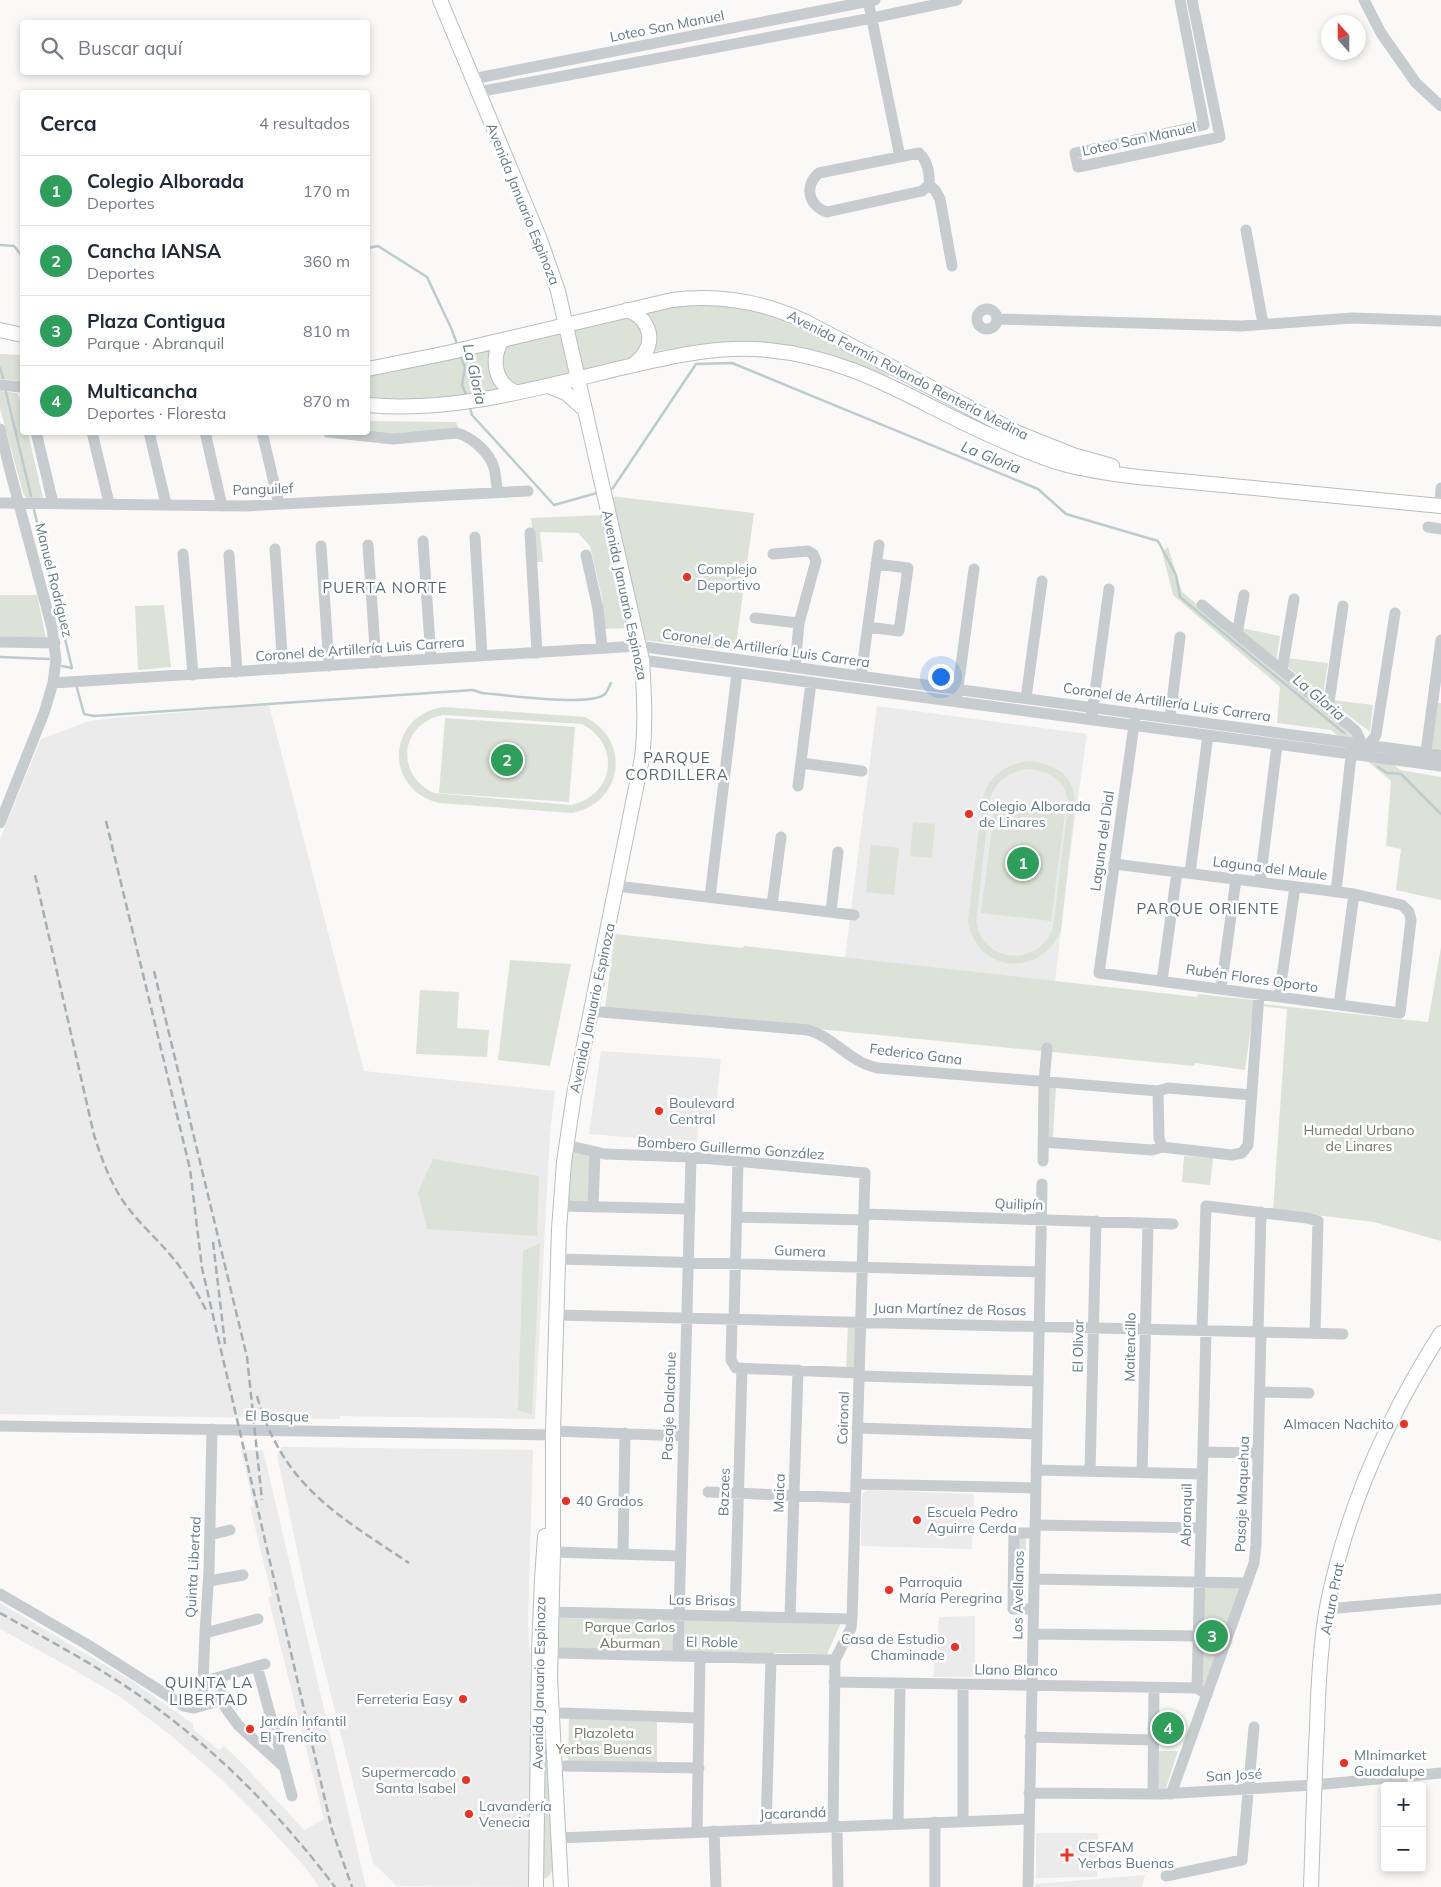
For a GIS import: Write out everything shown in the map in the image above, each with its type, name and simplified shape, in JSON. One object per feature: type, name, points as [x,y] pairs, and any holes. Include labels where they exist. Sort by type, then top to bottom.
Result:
[{"type":"main road","name":"Avenida Januario Espinoza","points":[[440,0],[533,222],[558,291],[642,660],[645,706],[644,740],[617,886],[574,1095],[566,1145],[560,1206],[552,1480],[553,1552],[550,1695],[562,1887]]},
{"type":"main road","points":[[558,291],[564,304],[571,310],[586,317],[594,318]]},
{"type":"main road","name":"Avenida Fermín Rolando Rentería Medina","points":[[370,369],[447,353],[655,303],[689,298],[739,300],[770,306],[825,331],[993,421],[1036,441],[1073,455],[1105,464],[1182,481]]},
{"type":"main road","points":[[627,310],[641,317],[649,337],[646,352],[633,366]]},
{"type":"main road","points":[[0,330],[20,335]]},
{"type":"main road","points":[[502,340],[495,357],[497,370],[504,386],[516,392]]},
{"type":"main road","name":"Avenida Fermín Rolando Rentería Medina","points":[[370,405],[408,407],[459,402],[545,386],[670,356],[706,351],[746,349],[806,355],[837,363],[879,380],[982,432],[1049,459],[1098,472],[1440,506]]},
{"type":"main road","points":[[545,386],[557,388],[566,393],[586,410]]},
{"type":"main road","name":"Arturo Prat","points":[[1311,1887],[1318,1688],[1327,1609],[1350,1521],[1371,1464],[1397,1408],[1441,1332]]},
{"type":"main road","name":"Avenida Januario Espinoza","points":[[536,1887],[541,1600],[544,1547],[552,1480]]},
{"type":"street","name":"Loteo San Manuel","points":[[472,79],[871,0],[872,18],[900,157]]},
{"type":"street","points":[[478,92],[872,18],[957,0]]},
{"type":"street","name":"Loteo San Manuel","points":[[1180,0],[1204,125],[1075,152],[1078,167],[1220,136],[1218,122]]},
{"type":"street","points":[[1192,0],[1218,122],[1204,125]]},
{"type":"street","points":[[1364,0],[1380,33],[1416,83],[1441,106]]},
{"type":"street","points":[[919,153],[923,157],[929,179],[928,186],[922,191],[827,212],[818,208],[812,201],[810,186],[813,178],[819,173],[919,153]]},
{"type":"street","points":[[928,186],[935,190],[940,199],[952,266]]},
{"type":"street","points":[[1246,230],[1263,324]]},
{"type":"street","points":[[997,319],[1241,326],[1352,318],[1441,321]]},
{"type":"street","points":[[0,385],[20,387]]},
{"type":"street","name":"Manuel Rodríguez","points":[[0,428],[55,643],[55,672],[41,723],[0,823]]},
{"type":"street","points":[[356,435],[393,439],[457,433],[466,435],[490,459],[494,467],[498,492]]},
{"type":"street","points":[[37,435],[53,503]]},
{"type":"street","points":[[93,435],[109,503]]},
{"type":"street","points":[[150,435],[166,504]]},
{"type":"street","points":[[206,435],[222,506]]},
{"type":"street","points":[[263,435],[279,504]]},
{"type":"street","points":[[1440,506],[1441,488]]},
{"type":"street","name":"Panguilef","points":[[0,503],[222,506],[528,490]]},
{"type":"street","points":[[1428,527],[1441,528]]},
{"type":"street","points":[[530,533],[537,653]]},
{"type":"street","points":[[475,537],[482,656]]},
{"type":"street","points":[[423,541],[431,660]]},
{"type":"street","points":[[368,545],[376,663]]},
{"type":"street","points":[[861,676],[879,545]]},
{"type":"street","points":[[321,546],[329,666]]},
{"type":"street","points":[[275,549],[283,669]]},
{"type":"street","points":[[773,554],[808,551],[815,557],[816,566],[799,623],[794,667]]},
{"type":"street","points":[[183,554],[193,675]]},
{"type":"street","points":[[229,555],[237,672]]},
{"type":"street","points":[[586,555],[598,610],[602,648]]},
{"type":"street","points":[[868,627],[899,631],[908,568],[876,564]]},
{"type":"street","points":[[957,702],[974,569]]},
{"type":"street","points":[[1026,698],[1042,581]]},
{"type":"street","points":[[1091,720],[1109,589]]},
{"type":"street","points":[[1237,634],[1244,595]]},
{"type":"street","points":[[1282,670],[1294,599]]},
{"type":"street","points":[[1202,605],[1356,731],[1362,744]]},
{"type":"street","points":[[1328,708],[1343,606]]},
{"type":"street","points":[[1336,892],[1352,755],[1362,744],[1376,735],[1395,613]]},
{"type":"street","points":[[755,618],[799,623]]},
{"type":"street","points":[[1170,718],[1180,637]]},
{"type":"street","points":[[1425,758],[1441,640]]},
{"type":"street","points":[[0,642],[55,643]]},
{"type":"street","name":"Coronel de Artillería Luis Carrera","points":[[53,683],[638,646],[1362,744],[1425,758],[1441,766]]},
{"type":"street","points":[[678,665],[679,652]]},
{"type":"street","name":"Coronel de Artillería Luis Carrera","points":[[642,660],[1352,755],[1425,758],[1441,755]]},
{"type":"street","points":[[774,678],[777,665]]},
{"type":"street","points":[[710,897],[737,673]]},
{"type":"street","points":[[798,786],[811,682]]},
{"type":"street","name":"Laguna del Dial","points":[[1099,973],[1135,713]]},
{"type":"street","points":[[1190,873],[1208,735]]},
{"type":"street","points":[[1260,882],[1277,745]]},
{"type":"street","points":[[801,763],[862,771]]},
{"type":"street","points":[[772,905],[780,837]]},
{"type":"street","points":[[831,911],[838,852]]},
{"type":"street","name":"Laguna del Maule","points":[[1114,864],[1354,894],[1402,905],[1409,912],[1411,920],[1400,1013]]},
{"type":"street","points":[[1162,981],[1177,872]]},
{"type":"street","points":[[1221,989],[1236,879]]},
{"type":"street","points":[[617,886],[854,915]]},
{"type":"street","points":[[1280,997],[1295,887]]},
{"type":"street","points":[[1339,1005],[1354,894]]},
{"type":"street","name":"Rubén Flores Oporto","points":[[1099,973],[1400,1013]]},
{"type":"street","points":[[1043,1142],[1152,1150],[1162,1147],[1232,1155],[1242,1153],[1248,1145],[1259,994]]},
{"type":"street","name":"Federico Gana","points":[[590,1011],[808,1030],[822,1036],[857,1061],[872,1067],[1158,1092],[1168,1088],[1252,1095]]},
{"type":"street","points":[[1043,1161],[1044,1082],[1047,1048]]},
{"type":"street","points":[[1158,1092],[1159,1138],[1162,1147]]},
{"type":"street","name":"Bombero Guillermo González","points":[[566,1145],[605,1154],[691,1156],[865,1173]]},
{"type":"street","points":[[593,1207],[595,1152]]},
{"type":"street","name":"Pasaje Dalcahue","points":[[678,1656],[691,1156]]},
{"type":"street","points":[[738,1162],[732,1364],[736,1368],[1038,1381]]},
{"type":"street","name":"Coironal","points":[[835,1660],[850,1628],[852,1619],[865,1173]]},
{"type":"street","name":"Los Avellanos","points":[[1028,1887],[1042,1184]]},
{"type":"street","points":[[560,1206],[690,1210]]},
{"type":"street","name":"Abranquil","points":[[1202,1692],[1198,1636],[1203,1452],[1206,1206],[1261,1212]]},
{"type":"street","points":[[1261,1212],[1318,1221],[1315,1333]]},
{"type":"street","name":"Pasaje Maquehua","points":[[1171,1794],[1202,1692],[1254,1563],[1260,1392],[1261,1212]]},
{"type":"street","name":"Quilipín","points":[[737,1217],[1042,1219],[1173,1224]]},
{"type":"street","name":"El Olivar","points":[[1090,1472],[1096,1221]]},
{"type":"street","name":"Maitencillo","points":[[1142,1473],[1148,1223]]},
{"type":"street","name":"Gumera","points":[[558,1260],[1040,1272]]},
{"type":"street","name":"Juan Martínez de Rosas","points":[[556,1315],[1343,1334]]},
{"type":"street","name":"Bazaes","points":[[735,1616],[742,1368]]},
{"type":"street","name":"Maica","points":[[790,1617],[798,1370]]},
{"type":"street","points":[[1260,1392],[1309,1393]]},
{"type":"street","name":"El Bosque","points":[[0,1426],[212,1430],[625,1433],[684,1436]]},
{"type":"street","points":[[857,1428],[1037,1434]]},
{"type":"street","name":"Quinta Libertad","points":[[202,1706],[209,1581],[212,1430]]},
{"type":"street","points":[[623,1554],[625,1433]]},
{"type":"street","points":[[1203,1452],[1258,1453]]},
{"type":"street","points":[[1036,1470],[1202,1474]]},
{"type":"street","points":[[856,1484],[1036,1488]]},
{"type":"street","points":[[708,1492],[855,1498]]},
{"type":"street","points":[[1033,1609],[1014,1609],[1014,1533],[1035,1529],[1201,1528]]},
{"type":"street","points":[[210,1535],[230,1530]]},
{"type":"street","points":[[553,1552],[680,1556]]},
{"type":"street","points":[[209,1581],[242,1575]]},
{"type":"street","points":[[1034,1579],[1247,1583]]},
{"type":"street","points":[[0,1594],[88,1644],[184,1706],[194,1708],[223,1700]]},
{"type":"street","points":[[1327,1609],[1441,1599]]},
{"type":"street","name":"Las Brisas","points":[[551,1612],[852,1619]]},
{"type":"street","points":[[205,1633],[258,1619]]},
{"type":"street","points":[[1033,1634],[1198,1636]]},
{"type":"street","name":"El Roble","points":[[558,1653],[835,1660]]},
{"type":"street","points":[[697,1832],[700,1656]]},
{"type":"street","points":[[766,1829],[771,1658]]},
{"type":"street","points":[[835,1660],[835,1826],[838,1887]]},
{"type":"street","points":[[203,1682],[261,1665],[292,1796]]},
{"type":"street","points":[[217,1678],[225,1707],[238,1726],[284,1767]]},
{"type":"street","name":"Llano Blanco","points":[[834,1682],[1154,1688],[1202,1692]]},
{"type":"street","points":[[898,1824],[900,1684]]},
{"type":"street","points":[[963,1685],[963,1821]]},
{"type":"street","points":[[1153,1794],[1154,1688]]},
{"type":"street","points":[[562,1713],[698,1718]]},
{"type":"street","points":[[1166,1876],[1242,1860],[1254,1727]]},
{"type":"street","points":[[1030,1738],[1153,1740]]},
{"type":"street","points":[[564,1766],[698,1768]]},
{"type":"street","name":"San José","points":[[1029,1793],[1171,1794],[1314,1785],[1441,1773]]},
{"type":"street","name":"Jacarandá","points":[[559,1838],[1029,1818]]},
{"type":"street","points":[[935,1887],[936,1822]]},
{"type":"street","points":[[714,1831],[716,1887]]},
{"type":"shaded area","points":[[269,705],[364,1071],[555,1091],[550,1133],[535,1419],[340,1416],[340,1419],[0,1414],[0,839],[41,739],[89,721]]},
{"type":"shaded area","name":"Colegio Alborada de Linares","points":[[877,706],[1087,734],[1069,861],[1055,982],[845,958]]},
{"type":"shaded area","points":[[601,1051],[721,1059],[715,1116],[699,1117],[697,1143],[589,1134]]},
{"type":"shaded area","points":[[282,1447],[533,1450],[528,1623],[530,1653],[531,1887],[397,1886],[373,1863],[310,1611],[277,1455]]},
{"type":"shaded area","points":[[241,1450],[263,1450],[366,1887],[319,1887],[305,1867],[260,1818],[220,1778],[174,1738],[122,1698],[0,1629],[0,1603],[132,1681],[193,1724],[193,1729],[219,1750],[224,1746],[304,1830],[324,1819],[268,1597],[272,1596],[250,1507],[254,1506]]},
{"type":"shaded area","name":"Escuela Pedro Aguirre Cerda","points":[[867,1490],[974,1494],[972,1549],[861,1546],[862,1494]]},
{"type":"shaded area","name":"Casa de Estudio Chaminade","points":[[975,1616],[975,1677],[933,1677],[939,1617]]},
{"type":"shaded area","name":"CESFAM Yerbas Buenas","points":[[1036,1833],[1098,1833],[1097,1877],[1036,1878]]},
{"type":"shaded area","points":[[1145,1875],[1142,1887],[1035,1887],[1035,1884]]},
{"type":"green space","points":[[665,304],[727,304],[786,317],[895,372],[888,376],[850,362],[783,344],[711,344],[662,350],[548,378],[468,395],[418,402],[370,399],[370,372]]},
{"type":"green space","points":[[0,354],[20,355],[20,381],[0,379]]},
{"type":"green space","points":[[0,391],[17,393],[20,400],[20,435],[28,435],[43,498],[26,498],[23,493],[0,408]]},
{"type":"green space","points":[[370,421],[456,422],[459,429],[387,434],[370,432]]},
{"type":"green space","name":"Complejo Deportivo","points":[[610,496],[754,513],[735,651],[643,640]]},
{"type":"green space","points":[[603,515],[629,628],[604,629],[602,598],[590,546],[578,533],[540,532],[543,562],[536,562],[531,518]]},
{"type":"green space","points":[[1168,547],[1182,592],[1400,770],[1441,777],[1441,900],[1396,890],[1401,849],[1386,846],[1391,781],[1331,730],[1277,723],[1280,687],[1173,595],[1162,552]]},
{"type":"green space","points":[[0,595],[37,595],[46,638],[0,638]]},
{"type":"green space","points":[[164,605],[171,667],[138,670],[135,606]]},
{"type":"green space","points":[[1241,628],[1280,636],[1276,662],[1240,632]]},
{"type":"green space","points":[[1286,658],[1328,663],[1323,695],[1285,665]]},
{"type":"green space","points":[[1332,700],[1373,705],[1370,732],[1331,702]]},
{"type":"green space","points":[[1435,703],[1441,703],[1441,749],[1430,748]]},
{"type":"green space","points":[[443,707],[585,717],[600,727],[610,740],[615,755],[615,770],[611,784],[602,797],[589,807],[572,813],[439,803],[421,795],[408,783],[401,769],[399,753],[402,738],[411,724],[424,713]],"holes":[[[444,715],[582,724],[595,733],[603,744],[607,756],[608,769],[604,781],[596,792],[585,800],[571,805],[434,793],[421,785],[412,774],[408,762],[411,738],[418,728],[429,720]]]},
{"type":"green space","points":[[445,718],[575,727],[569,802],[439,793]]},
{"type":"green space","points":[[1030,761],[1048,765],[1063,773],[1072,786],[1075,805],[1061,930],[1052,946],[1039,957],[1025,962],[1010,963],[996,960],[983,951],[973,938],[968,921],[983,797],[995,776],[1021,762]],"holes":[[[1030,769],[1051,775],[1062,784],[1068,805],[1053,928],[1046,941],[1036,950],[1024,955],[1011,956],[999,953],[989,946],[981,935],[976,921],[990,798],[1000,781],[1010,774]]]},
{"type":"green space","points":[[995,805],[1065,814],[1051,921],[981,913]]},
{"type":"green space","points":[[913,822],[935,824],[932,858],[910,856]]},
{"type":"green space","points":[[871,845],[899,848],[894,895],[866,892]]},
{"type":"green space","name":"Humedal Urbano de Linares","points":[[615,934],[743,948],[744,946],[1197,997],[1198,994],[1254,1000],[1254,1003],[1428,1022],[1441,947],[1441,1241],[1374,1222],[1273,1210],[1287,1009],[1254,1005],[1245,1070],[1195,1063],[1194,1066],[605,1008]]},
{"type":"green space","points":[[510,960],[571,964],[550,1066],[498,1060]]},
{"type":"green space","points":[[420,990],[459,992],[457,1028],[489,1030],[487,1057],[416,1054]]},
{"type":"green space","points":[[1047,1086],[1056,1087],[1053,1138],[1047,1138]]},
{"type":"green space","points":[[569,1148],[594,1155],[591,1205],[563,1202]]},
{"type":"green space","points":[[1184,1156],[1213,1158],[1210,1185],[1182,1182]]},
{"type":"green space","points":[[433,1159],[539,1176],[537,1236],[427,1229],[418,1192]]},
{"type":"green space","points":[[540,1243],[532,1415],[518,1410],[523,1251]]},
{"type":"green space","points":[[848,1324],[858,1324],[857,1370],[846,1371]]},
{"type":"green space","points":[[1017,1535],[1026,1536],[1025,1604],[1016,1604]]},
{"type":"green space","points":[[1201,1587],[1242,1587],[1204,1686],[1199,1686]]},
{"type":"green space","name":"Parque Carlos Aburman","points":[[559,1618],[841,1623],[827,1654],[558,1649]]},
{"type":"green space","points":[[542,1710],[546,1720],[556,1864],[549,1876],[541,1881]]},
{"type":"green space","name":"Plazoleta Yerbas Buenas","points":[[569,1717],[657,1722],[657,1763],[568,1762]]},
{"type":"green space","points":[[1156,1751],[1178,1751],[1166,1788],[1155,1788]]},
{"type":"waterway","name":"La Gloria","points":[[0,245],[14,246],[20,254]]},
{"type":"waterway","name":"La Gloria","points":[[370,248],[378,246],[427,277],[458,347]]},
{"type":"waterway","name":"La Gloria","points":[[460,354],[465,368],[462,385],[467,397]]},
{"type":"waterway","name":"La Gloria","points":[[611,489],[696,364],[732,363],[1038,489],[1066,514],[1158,541],[1176,575],[1180,597],[1344,733]]},
{"type":"waterway","points":[[0,368],[3,378]]},
{"type":"waterway","points":[[6,392],[31,496]]},
{"type":"waterway","name":"La Gloria","points":[[469,405],[472,415],[554,505],[597,493]]},
{"type":"waterway","points":[[34,510],[72,668],[62,666]]},
{"type":"waterway","points":[[0,657],[49,659]]},
{"type":"waterway","points":[[77,688],[84,714],[94,716],[473,690],[482,693],[527,698],[583,700],[597,698],[605,694],[611,683]]},
{"type":"waterway","name":"La Gloria","points":[[1378,767],[1387,773],[1401,774],[1441,814]]},
{"type":"railway","points":[[106,821],[190,1169],[202,1268],[332,1830],[352,1887]]},
{"type":"railway","points":[[35,875],[94,1135],[102,1160],[121,1198],[178,1265],[194,1288],[207,1312]]},
{"type":"railway","points":[[154,971],[247,1357],[262,1500]]},
{"type":"railway","points":[[213,1242],[225,1344]]},
{"type":"railway","points":[[257,1396],[268,1427],[281,1453],[315,1495],[358,1529],[409,1563]]},
{"type":"railway","points":[[0,1613],[106,1674],[168,1716],[195,1738],[221,1760],[269,1808],[335,1887]]},
{"type":"place","name":"Complejo Deportivo","points":[[687,577]]},
{"type":"place","name":"Cancha IANSA","points":[[507,760]]},
{"type":"place","name":"Colegio Alborada de Linares","points":[[969,814]]},
{"type":"place","name":"Colegio Alborada","points":[[1023,863]]},
{"type":"place","name":"Boulevard Central","points":[[659,1111]]},
{"type":"place","name":"Almacen Nachito","points":[[1404,1424]]},
{"type":"place","name":"40 Grados","points":[[566,1501]]},
{"type":"place","name":"Escuela Pedro Aguirre Cerda","points":[[917,1520]]},
{"type":"place","name":"Parroquia María Peregrina","points":[[889,1590]]},
{"type":"place","name":"Plaza Contigua","points":[[1212,1636]]},
{"type":"place","name":"Casa de Estudio Chaminade","points":[[955,1647]]},
{"type":"place","name":"Ferreteria Easy","points":[[463,1699]]},
{"type":"place","name":"Multicancha","points":[[1168,1728]]},
{"type":"place","name":"Jardín Infantil El Trencito","points":[[250,1729]]},
{"type":"place","name":"MInimarket Guadalupe","points":[[1344,1763]]},
{"type":"place","name":"Supermercado Santa Isabel","points":[[466,1780]]},
{"type":"place","name":"Lavandería Venecia","points":[[469,1814]]},
{"type":"place","name":"CESFAM Yerbas Buenas","points":[[1067,1855]]},
{"type":"district","name":"PUERTA NORTE","points":[[385,587]]},
{"type":"district","name":"PARQUE CORDILLERA","points":[[677,766]]},
{"type":"district","name":"PARQUE ORIENTE","points":[[1208,908]]},
{"type":"district","name":"QUINTA LA LIBERTAD","points":[[209,1690]]}]
